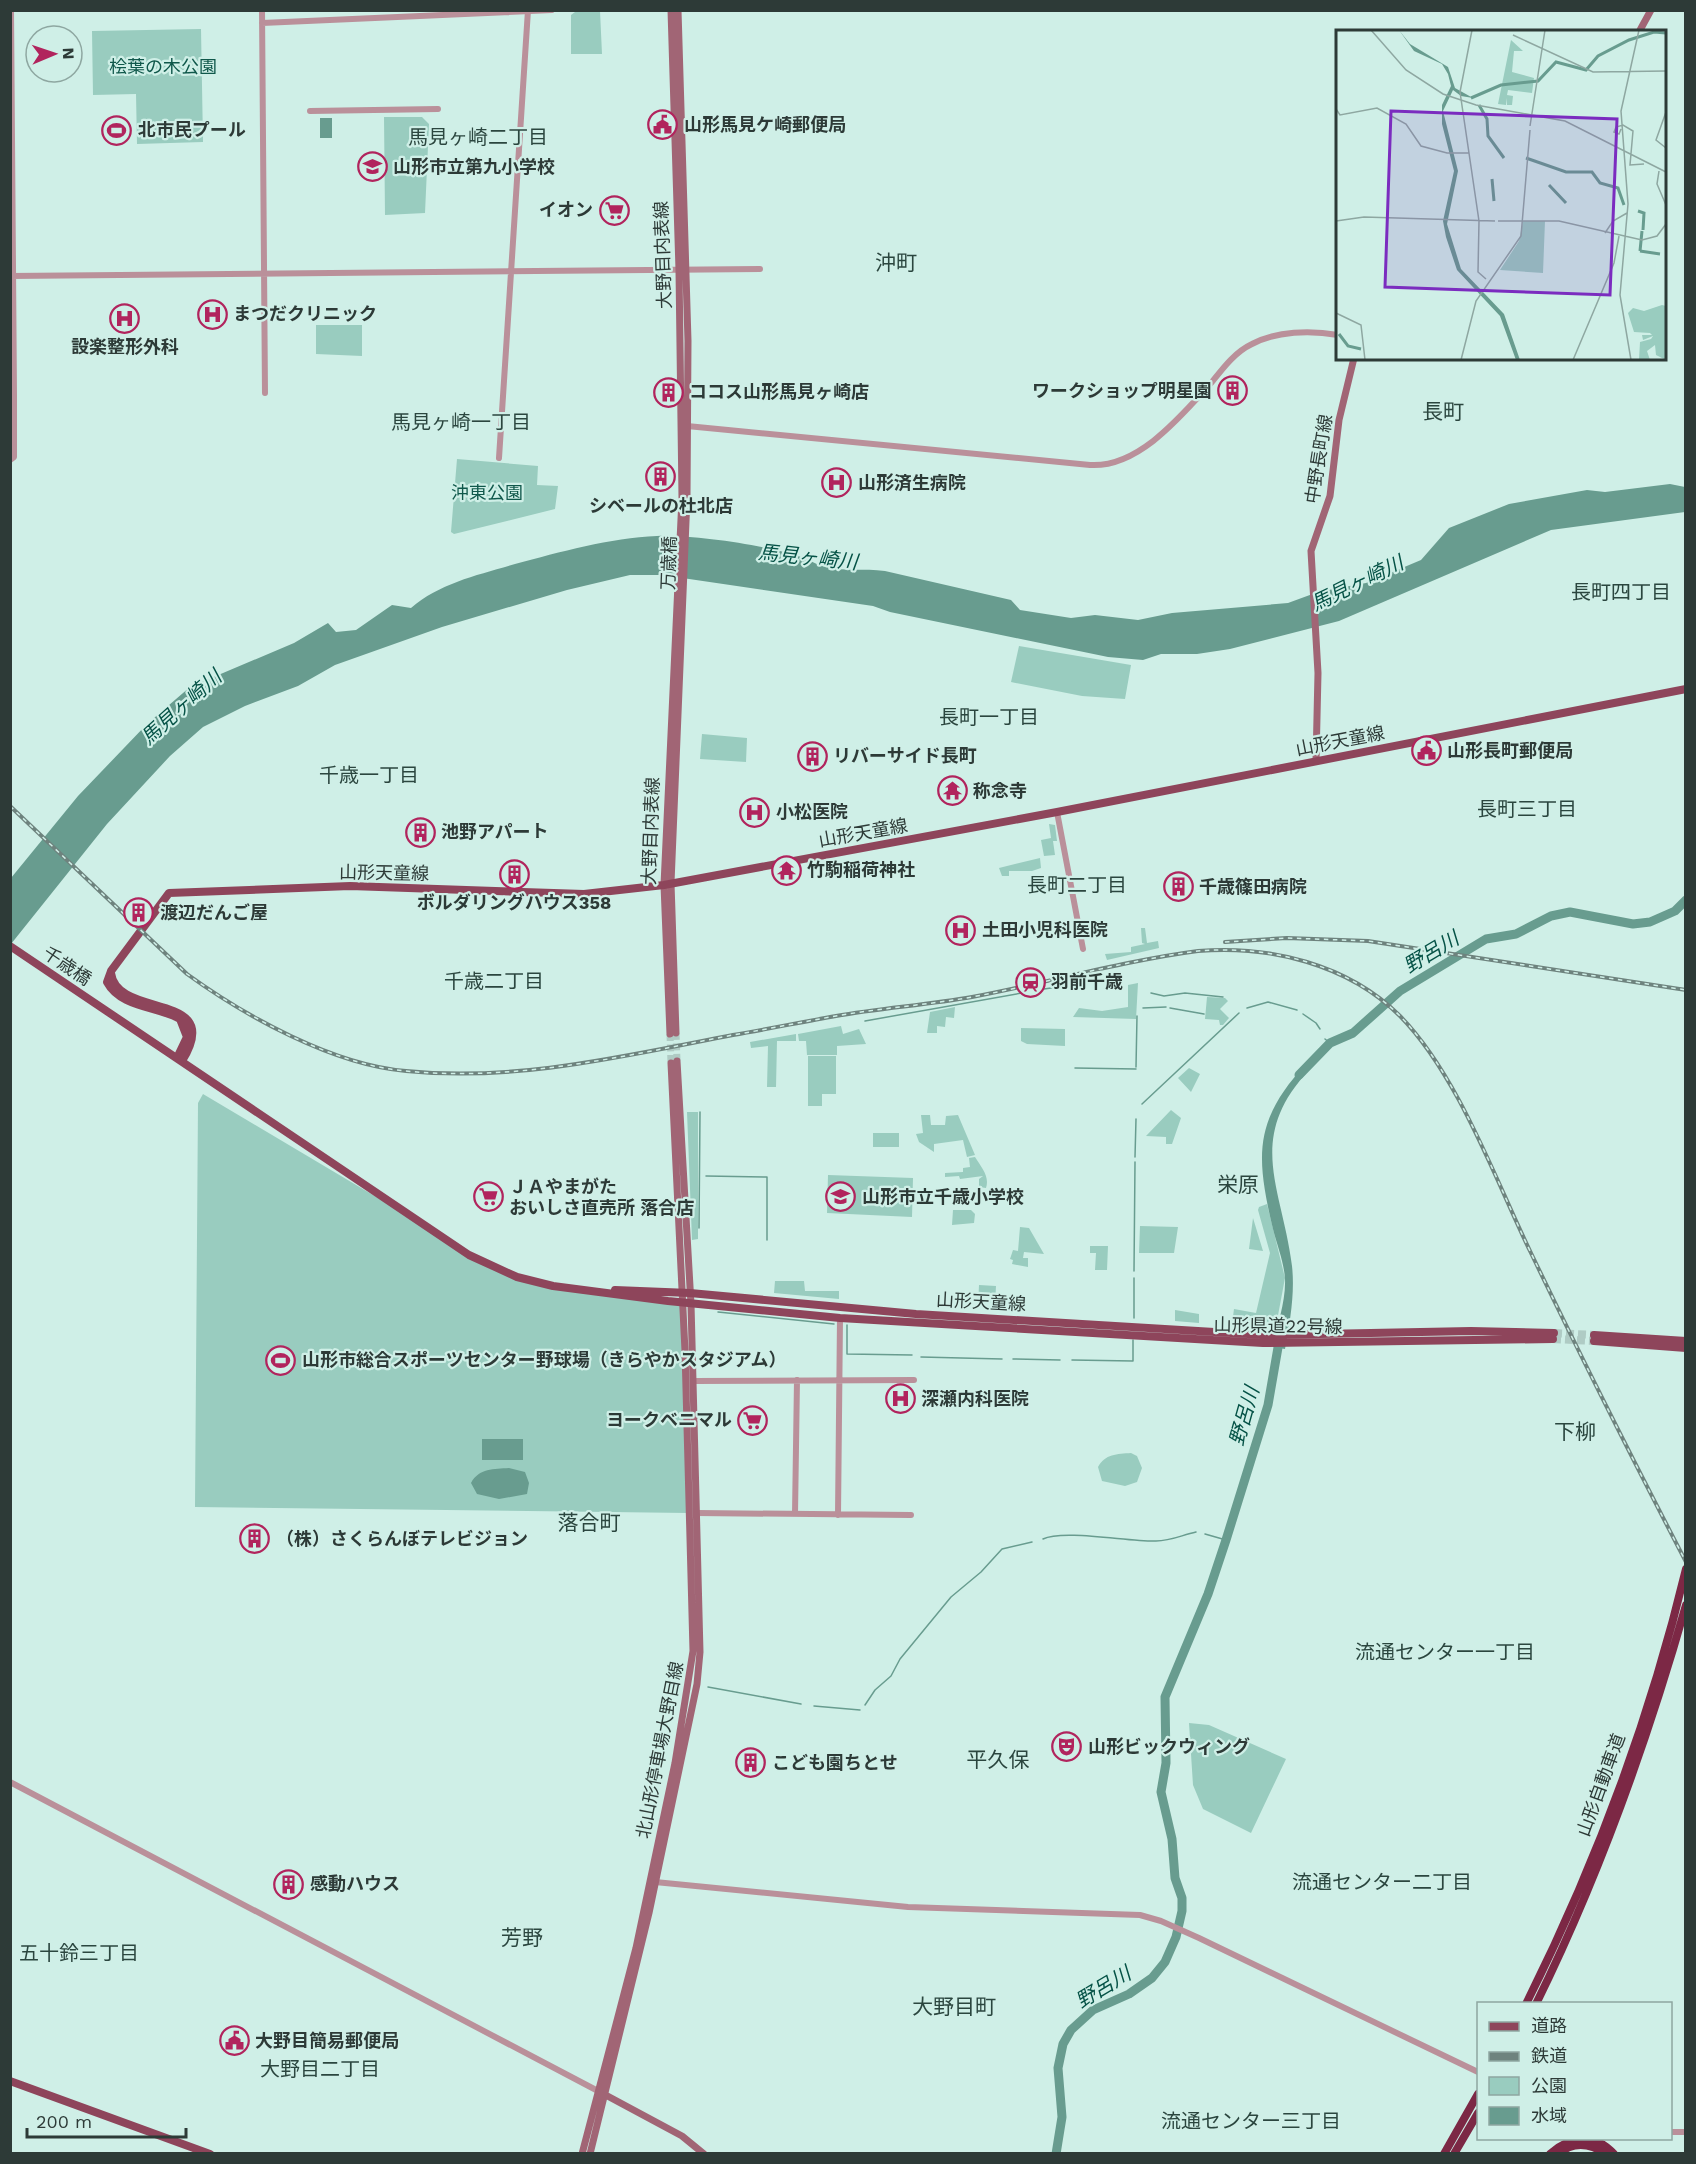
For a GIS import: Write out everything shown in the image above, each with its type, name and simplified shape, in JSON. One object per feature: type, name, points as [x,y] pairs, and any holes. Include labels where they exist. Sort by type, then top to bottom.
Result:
[{"type":"highway","name":"山形自動車道","points":[[1527,2002],[1596,1847],[1649,1701],[1686,1569]]},
{"type":"highway","name":"山形自動車道","points":[[1537,2002],[1580,1914],[1657,1703],[1686,1605]]},
{"type":"highway","points":[[1444,2154],[1477,2097]]},
{"type":"highway","points":[[1454,2154],[1477,2117]]},
{"type":"highway","points":[[1459,2154],[1477,2118]]},
{"type":"highway","points":[[1550,2154],[1565,2141],[1576,2140]]},
{"type":"highway","points":[[1596,2140],[1614,2154]]},
{"type":"highway","points":[[1558,2154],[1569,2146],[1583,2144],[1606,2154]]},
{"type":"main road","name":"大野目内表線","points":[[671,10],[683,270],[685,497]]},
{"type":"main road","name":"大野目内表線","points":[[678,10],[687,426],[685,497]]},
{"type":"main road","points":[[1640,30],[1651,10]]},
{"type":"main road","name":"中野長町線","points":[[1316,761],[1318,673],[1311,551],[1330,496],[1339,420],[1354,360]]},
{"type":"main road","name":"万歳橋","points":[[679,629],[685,497]]},
{"type":"main road","name":"大野目内表線","points":[[673,1033],[667,884],[679,629]]},
{"type":"main road","name":"山形天童線","points":[[179,1059],[187,1037],[183,1023],[175,1017],[144,1008],[116,991],[107,982],[111,971],[160,902],[169,893],[175,891],[350,886],[584,894],[667,884],[1057,812],[1686,689]]},
{"type":"main road","name":"千歳橋","points":[[10,946],[108,1011]]},
{"type":"main road","name":"山形天童線","points":[[108,1011],[469,1255],[517,1277],[540,1284],[687,1303],[840,1318],[1002,1328]]},
{"type":"main road","points":[[674,1062],[687,1293]]},
{"type":"main road","name":"山形天童線","points":[[574,1289],[687,1293],[916,1314],[1242,1334]]},
{"type":"main road","name":"北山形停車場大野目線","points":[[601,2093],[636,1948],[675,1762],[691,1672],[693,1613],[687,1293]]},
{"type":"main road","name":"北山形停車場大野目線","points":[[601,2093],[626,2011],[698,1673],[701,1608],[694,1381],[687,1303]]},
{"type":"main road","name":"山形県道22号線","points":[[1002,1328],[1297,1340],[1554,1336]]},
{"type":"main road","name":"山形県道22号線","points":[[1242,1334],[1264,1339]]},
{"type":"main road","points":[[1686,1341],[1594,1338],[1686,1347]]},
{"type":"main road","points":[[10,2081],[210,2154]]},
{"type":"main road","points":[[582,2154],[601,2093]]},
{"type":"main road","points":[[590,2154],[601,2093]]},
{"type":"main road","points":[[601,2093],[682,2136],[704,2154]]},
{"type":"street","points":[[10,460],[14,457],[11,10]]},
{"type":"street","points":[[262,10],[265,393]]},
{"type":"street","points":[[262,23],[552,10]]},
{"type":"street","points":[[499,458],[528,11]]},
{"type":"street","points":[[310,111],[438,109]]},
{"type":"street","points":[[12,276],[760,269]]},
{"type":"street","points":[[687,426],[1090,465],[1112,464],[1131,456],[1162,432],[1250,345],[1274,337],[1301,333],[1336,335]]},
{"type":"street","points":[[1057,812],[1083,949]]},
{"type":"street","points":[[838,1515],[840,1318]]},
{"type":"street","points":[[795,1514],[797,1380]]},
{"type":"street","points":[[694,1381],[914,1380]]},
{"type":"street","points":[[697,1513],[911,1515]]},
{"type":"street","points":[[10,1782],[601,2093]]},
{"type":"street","points":[[655,1882],[908,1907],[1131,1914],[1161,1921],[1199,1938],[1477,2071]]},
{"type":"green space","points":[[600,11],[602,54],[571,54],[571,15],[575,12]]},
{"type":"green space","name":"桧葉の木公園","points":[[201,29],[203,142],[137,144],[136,94],[93,95],[92,31]]},
{"type":"green space","points":[[384,117],[422,117],[429,124],[425,213],[385,215]]},
{"type":"green space","points":[[316,325],[362,325],[362,356],[316,354]]},
{"type":"green space","name":"沖東公園","points":[[457,459],[538,466],[537,485],[558,486],[555,509],[454,534],[451,532]]},
{"type":"green space","points":[[1019,646],[1131,665],[1125,699],[1082,696],[1011,682]]},
{"type":"green space","points":[[702,734],[747,738],[746,762],[700,759]]},
{"type":"green space","points":[[1049,824],[1055,825],[1057,841],[1053,841],[1055,855],[1044,856],[1041,840],[1051,838]]},
{"type":"green space","points":[[1040,858],[1041,868],[1032,871],[1009,871],[1009,876],[1002,876],[999,868]]},
{"type":"green space","points":[[1141,928],[1145,928],[1147,943],[1158,941],[1159,948],[1107,960],[1105,954],[1131,952],[1131,947],[1145,944],[1142,943]]},
{"type":"green space","points":[[1138,983],[1136,1019],[1073,1017],[1079,1008],[1102,1011],[1128,1007],[1128,985]]},
{"type":"green space","points":[[1207,997],[1225,998],[1228,1001],[1220,1009],[1229,1018],[1223,1025],[1220,1025],[1219,1020],[1205,1019]]},
{"type":"green space","points":[[955,1007],[954,1018],[946,1017],[945,1027],[937,1026],[937,1033],[927,1033],[930,1012]]},
{"type":"green space","points":[[841,1026],[843,1034],[859,1029],[866,1044],[837,1046],[837,1055],[807,1055],[806,1041],[799,1041],[798,1034]]},
{"type":"green space","points":[[1021,1028],[1065,1029],[1065,1046],[1027,1044],[1021,1041]]},
{"type":"green space","points":[[796,1034],[796,1041],[777,1041],[776,1087],[767,1087],[768,1046],[751,1048],[750,1042]]},
{"type":"green space","points":[[808,1056],[836,1056],[836,1094],[822,1094],[822,1106],[808,1106]]},
{"type":"green space","points":[[1189,1068],[1200,1074],[1191,1092],[1178,1078]]},
{"type":"green space","points":[[203,1094],[415,1220],[469,1255],[540,1284],[683,1303],[689,1513],[195,1507],[198,1103]]},
{"type":"green space","points":[[1171,1110],[1181,1118],[1172,1144],[1166,1144],[1166,1137],[1146,1136]]},
{"type":"green space","points":[[687,1112],[698,1112],[698,1239],[692,1240]]},
{"type":"green space","points":[[921,1115],[930,1115],[931,1125],[945,1125],[946,1116],[958,1115],[975,1155],[967,1157],[963,1140],[934,1144],[934,1152],[919,1142],[916,1134],[923,1133]]},
{"type":"green space","points":[[873,1133],[899,1133],[899,1147],[873,1147]]},
{"type":"green space","points":[[975,1157],[986,1176],[986,1188],[979,1187],[979,1179],[983,1176],[960,1179],[959,1176],[945,1177],[945,1173],[963,1172],[963,1168],[970,1167],[969,1158]]},
{"type":"green space","points":[[828,1175],[913,1178],[912,1217],[827,1213]]},
{"type":"green space","points":[[1267,1204],[1285,1278],[1276,1326],[1232,1324],[1234,1309],[1256,1313],[1270,1253],[1258,1210],[1259,1207]]},
{"type":"green space","points":[[953,1210],[971,1210],[975,1214],[974,1223],[952,1225]]},
{"type":"green space","points":[[1253,1218],[1263,1251],[1249,1249]]},
{"type":"green space","points":[[1140,1226],[1178,1227],[1174,1253],[1139,1253]]},
{"type":"green space","points":[[1020,1227],[1029,1228],[1044,1254],[1024,1252],[1023,1258],[1028,1258],[1028,1267],[1012,1264],[1013,1260],[1010,1259],[1013,1250],[1018,1251]]},
{"type":"green space","points":[[1090,1246],[1108,1246],[1107,1270],[1095,1270],[1096,1253],[1090,1253]]},
{"type":"green space","points":[[775,1281],[804,1281],[805,1291],[839,1291],[839,1299],[774,1293]]},
{"type":"green space","points":[[979,1285],[996,1286],[995,1303],[986,1302],[985,1307],[978,1306]]},
{"type":"green space","points":[[1175,1310],[1199,1314],[1199,1323],[1175,1321]]},
{"type":"green space","points":[[1131,1453],[1137,1456],[1142,1468],[1137,1482],[1125,1486],[1102,1481],[1098,1467],[1104,1459],[1116,1454]]},
{"type":"green space","points":[[1189,1723],[1209,1725],[1286,1759],[1251,1833],[1203,1809],[1193,1785]]},
{"type":"water","points":[[320,118],[332,118],[332,138],[320,138]]},
{"type":"water","name":"北市民プール","points":[[110,120],[124,120],[125,140],[110,141]]},
{"type":"water","name":"馬見ヶ崎川","points":[[1670,484],[1685,487],[1685,512],[1551,530],[1339,621],[1230,649],[1197,654],[1161,654],[1143,660],[1108,657],[890,612],[873,606],[662,575],[630,575],[567,590],[442,627],[335,665],[298,686],[245,706],[203,727],[170,756],[107,824],[11,944],[11,878],[78,796],[147,724],[190,687],[294,643],[328,623],[336,632],[356,630],[392,605],[411,608],[422,599],[447,586],[515,564],[585,546],[639,537],[689,537],[770,549],[830,568],[885,571],[1011,600],[1020,610],[1071,618],[1095,615],[1138,620],[1172,613],[1288,603],[1318,592],[1366,583],[1421,560],[1449,528],[1509,504],[1587,490],[1605,492]]},
{"type":"water","points":[[1306,1064],[1309,1070],[1289,1095],[1278,1119],[1273,1142],[1276,1187],[1293,1276],[1292,1308],[1285,1349],[1273,1347],[1283,1304],[1285,1279],[1267,1204],[1262,1160],[1263,1141],[1276,1104]]},
{"type":"water","points":[[482,1439],[523,1439],[523,1460],[482,1460]]},
{"type":"water","points":[[509,1468],[525,1472],[529,1483],[527,1494],[499,1499],[477,1494],[471,1483],[478,1474],[487,1470]]},
{"type":"waterway","name":"野呂川","points":[[1299,1075],[1330,1043],[1353,1033],[1400,991],[1486,939],[1516,934],[1551,916],[1570,912],[1633,924],[1650,922],[1675,911],[1686,900]]},
{"type":"waterway","points":[[865,1021],[1044,989],[1065,986],[1071,989]]},
{"type":"waterway","points":[[1151,993],[1164,996],[1185,993],[1223,997]]},
{"type":"waterway","points":[[1247,1008],[1268,1002],[1297,1010]]},
{"type":"waterway","points":[[1143,1008],[1166,1007]]},
{"type":"waterway","points":[[1170,1008],[1204,1014]]},
{"type":"waterway","points":[[1142,1104],[1239,1013]]},
{"type":"waterway","points":[[1303,1014],[1316,1023],[1320,1029]]},
{"type":"waterway","points":[[1136,1067],[1137,1016]]},
{"type":"waterway","name":"野呂川","points":[[1325,1039],[1330,1043]]},
{"type":"waterway","points":[[1075,1068],[1136,1069]]},
{"type":"waterway","points":[[699,1228],[700,1112]]},
{"type":"waterway","points":[[1135,1157],[1136,1119]]},
{"type":"waterway","points":[[1134,1271],[1135,1162]]},
{"type":"waterway","points":[[706,1176],[767,1177],[767,1240]]},
{"type":"waterway","points":[[1134,1278],[1134,1318]]},
{"type":"waterway","points":[[718,1312],[834,1324]]},
{"type":"waterway","points":[[847,1325],[847,1354],[912,1355]]},
{"type":"waterway","name":"野呂川","points":[[1056,2154],[1062,2117],[1058,2068],[1063,2044],[1071,2030],[1093,2010],[1129,1994],[1152,1978],[1165,1962],[1176,1937],[1182,1911],[1182,1898],[1175,1878],[1172,1839],[1161,1792],[1166,1763],[1165,1697],[1208,1594],[1226,1540],[1268,1405],[1280,1336]]},
{"type":"waterway","points":[[1072,1360],[1133,1361],[1133,1340]]},
{"type":"waterway","points":[[921,1357],[1002,1359]]},
{"type":"waterway","points":[[1013,1359],[1060,1360]]},
{"type":"waterway","points":[[1043,1539],[1065,1535],[1161,1541],[1196,1532]]},
{"type":"waterway","points":[[1205,1534],[1226,1540]]},
{"type":"waterway","points":[[865,1705],[875,1690],[891,1676],[900,1659],[951,1597],[981,1572],[1002,1549],[1032,1542]]},
{"type":"waterway","points":[[708,1687],[801,1704]]},
{"type":"waterway","points":[[814,1706],[860,1710]]},
{"type":"tunnel","points":[[676,1033],[677,1061]]},
{"type":"tunnel","points":[[670,1034],[671,1063]]},
{"type":"tunnel","points":[[1554,1333],[1594,1335]]},
{"type":"tunnel","points":[[1553,1339],[1594,1341]]},
{"type":"railway","points":[[10,806],[187,974],[210,990],[263,1022],[320,1049],[378,1067],[406,1071],[489,1073],[611,1059],[836,1016],[972,997],[1141,960],[1198,951],[1252,951],[1279,955],[1332,971],[1379,998],[1400,1016],[1421,1040],[1440,1068],[1474,1129],[1569,1331],[1686,1562]]},
{"type":"railway","points":[[1225,942],[1287,938],[1368,941],[1686,990]]},
{"type":"place","name":"山形馬見ケ崎郵便局","points":[[663,125]]},
{"type":"place","name":"北市民プール","points":[[117,130]]},
{"type":"place","name":"山形市立第九小学校","points":[[372,167]]},
{"type":"place","name":"イオン","points":[[614,210]]},
{"type":"place","name":"まつだクリニック","points":[[212,314]]},
{"type":"place","name":"設楽整形外科","points":[[125,318]]},
{"type":"place","name":"ワークショップ明星園","points":[[1233,391]]},
{"type":"place","name":"ココス山形馬見ヶ崎店","points":[[668,392]]},
{"type":"place","name":"シベールの杜北店","points":[[661,477]]},
{"type":"place","name":"山形済生病院","points":[[837,483]]},
{"type":"place","name":"山形長町郵便局","points":[[1426,751]]},
{"type":"place","name":"リバーサイド長町","points":[[812,756]]},
{"type":"place","name":"称念寺","points":[[952,791]]},
{"type":"place","name":"小松医院","points":[[755,812]]},
{"type":"place","name":"池野アパート","points":[[420,832]]},
{"type":"place","name":"竹駒稲荷神社","points":[[786,870]]},
{"type":"place","name":"ボルダリングハウス358","points":[[514,874]]},
{"type":"place","name":"千歳篠田病院","points":[[1178,887]]},
{"type":"place","name":"渡辺だんご屋","points":[[139,913]]},
{"type":"place","name":"土田小児科医院","points":[[961,930]]},
{"type":"place","name":"羽前千歳","points":[[1030,982]]},
{"type":"place","name":"ＪＡやまがた おいしさ直売所 落合店","points":[[488,1197]]},
{"type":"place","name":"山形市立千歳小学校","points":[[841,1197]]},
{"type":"place","name":"山形市総合スポーツセンター野球場（きらやかスタジアム）","points":[[281,1360]]},
{"type":"place","name":"深瀬内科医院","points":[[900,1399]]},
{"type":"place","name":"ヨークベニマル","points":[[753,1420]]},
{"type":"place","name":"（株）さくらんぼテレビジョン","points":[[255,1539]]},
{"type":"place","name":"山形ビックウィング","points":[[1067,1747]]},
{"type":"place","name":"こども園ちとせ","points":[[751,1763]]},
{"type":"place","name":"感動ハウス","points":[[289,1884]]},
{"type":"place","name":"大野目簡易郵便局","points":[[234,2041]]},
{"type":"district","name":"馬見ヶ崎二丁目","points":[[478,137]]},
{"type":"district","name":"沖町","points":[[896,263]]},
{"type":"district","name":"長町","points":[[1443,412]]},
{"type":"district","name":"馬見ヶ崎一丁目","points":[[461,422]]},
{"type":"district","name":"長町四丁目","points":[[1621,592]]},
{"type":"district","name":"長町一丁目","points":[[989,717]]},
{"type":"district","name":"千歳一丁目","points":[[369,775]]},
{"type":"district","name":"長町三丁目","points":[[1527,809]]},
{"type":"district","name":"長町二丁目","points":[[1077,885]]},
{"type":"district","name":"千歳二丁目","points":[[494,981]]},
{"type":"district","name":"栄原","points":[[1238,1185]]},
{"type":"district","name":"下柳","points":[[1575,1432]]},
{"type":"district","name":"落合町","points":[[589,1523]]},
{"type":"district","name":"流通センター一丁目","points":[[1445,1652]]},
{"type":"district","name":"平久保","points":[[998,1760]]},
{"type":"district","name":"流通センター二丁目","points":[[1382,1882]]},
{"type":"district","name":"芳野","points":[[522,1938]]},
{"type":"district","name":"五十鈴三丁目","points":[[79,1953]]},
{"type":"district","name":"大野目町","points":[[954,2007]]},
{"type":"district","name":"大野目二丁目","points":[[320,2069]]},
{"type":"district","name":"流通センター三丁目","points":[[1251,2121]]}]
